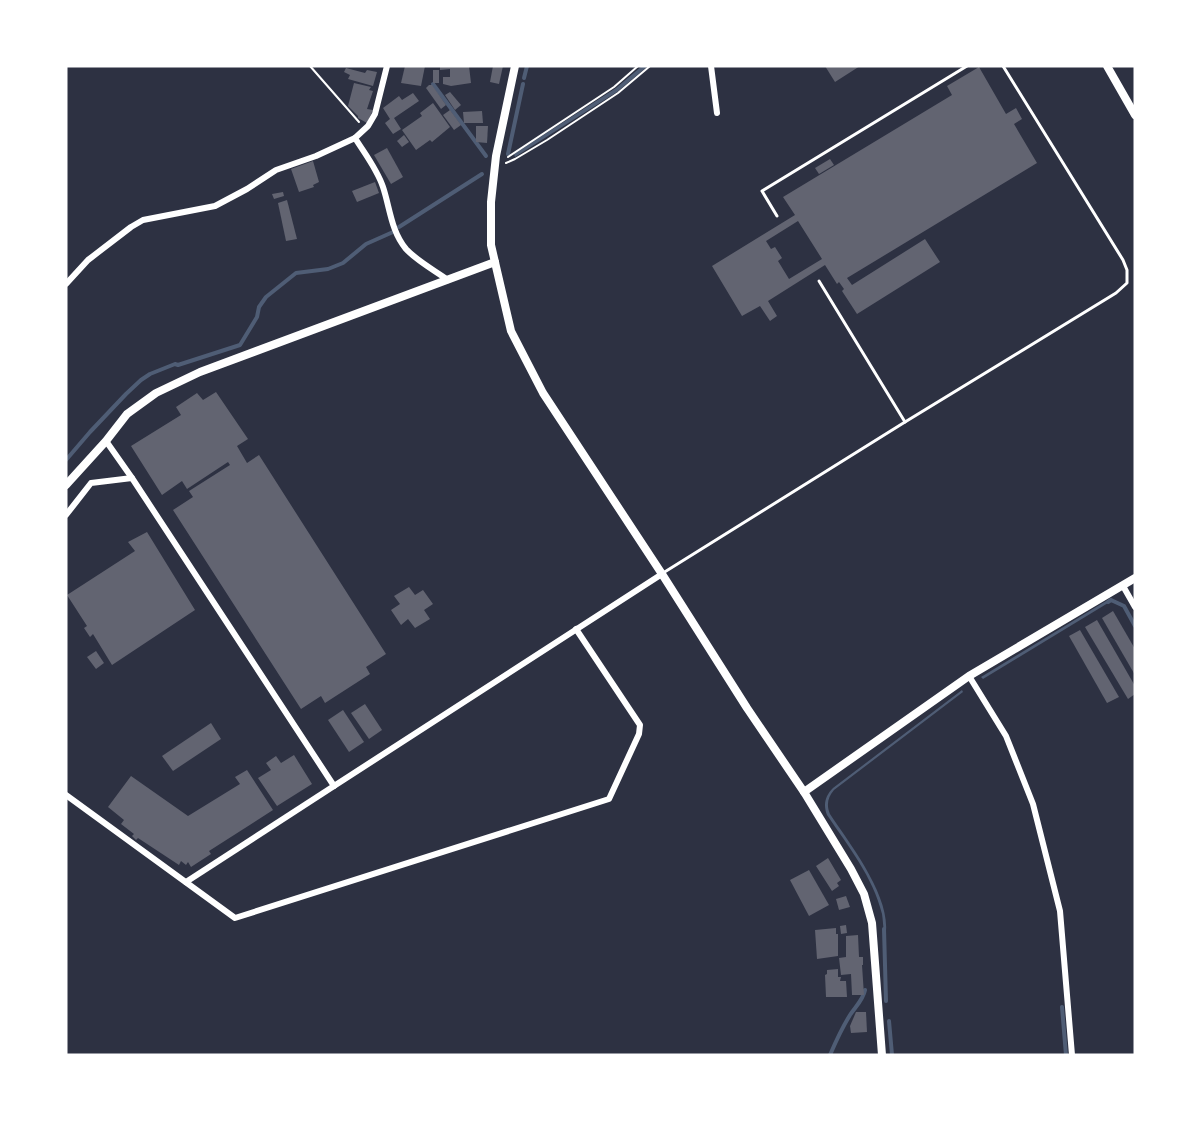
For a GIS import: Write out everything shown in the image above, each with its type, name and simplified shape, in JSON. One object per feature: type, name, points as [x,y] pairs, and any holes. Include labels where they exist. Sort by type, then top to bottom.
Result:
[{"type":"main road","points":[[515,66],[496,156],[491,202],[491,245],[511,331],[543,393],[804,792],[864,894],[872,923],[882,1055]]},
{"type":"street","points":[[66,284],[88,260],[143,220],[215,206],[276,170],[316,156],[355,138],[365,129],[375,114],[387,66]]},
{"type":"street","points":[[711,66],[717,113]]},
{"type":"street","points":[[1107,66],[1135,115]]},
{"type":"street","points":[[355,138],[379,178],[391,219],[406,249],[448,280]]},
{"type":"street","points":[[66,485],[127,414],[167,387],[200,372],[495,262]]},
{"type":"street","points":[[106,441],[334,786]]},
{"type":"street","points":[[66,515],[91,483],[132,478]]},
{"type":"street","points":[[186,882],[662,574]]},
{"type":"street","points":[[804,792],[969,676],[1135,578]]},
{"type":"street","points":[[1122,586],[1135,607]]},
{"type":"street","points":[[66,795],[235,918],[609,799],[639,734],[640,725],[576,629]]},
{"type":"street","points":[[969,676],[1006,736],[1033,804],[1060,911],[1072,1055]]},
{"type":"lane","points":[[777,216],[762,191],[967,66]]},
{"type":"lane","points":[[662,574],[1116,293],[1127,283],[1127,270],[1123,260],[1003,66]]},
{"type":"lane","points":[[819,281],[905,422]]},
{"type":"path","points":[[310,66],[365,129]]},
{"type":"path","points":[[495,168],[515,151],[614,87],[638,66]]},
{"type":"path","points":[[495,168],[515,159],[618,93],[650,66]]},
{"type":"water","points":[[642,66],[648,66],[617,92],[515,157],[514,154],[616,88]]},
{"type":"water","points":[[1111,598],[1113,600],[983,679],[981,677]]},
{"type":"water","points":[[962,690],[963,692],[834,790],[829,798],[830,814],[875,886],[885,917],[886,931],[884,932],[882,914],[873,887],[827,815],[825,804],[827,797],[833,788]]},
{"type":"building","points":[[405,66],[425,66],[421,86],[401,83]]},
{"type":"building","points":[[440,66],[469,66],[471,83],[451,86],[443,84],[443,77],[450,77],[450,69],[440,70]]},
{"type":"building","points":[[493,66],[503,66],[499,84],[490,82]]},
{"type":"building","points":[[825,66],[860,66],[835,82]]},
{"type":"building","points":[[979,67],[1006,114],[1016,108],[1022,119],[1014,124],[1037,163],[847,278],[852,285],[925,239],[940,262],[857,314],[842,291],[844,289],[839,282],[837,284],[825,265],[768,301],[777,316],[770,321],[760,306],[742,316],[712,266],[795,215],[783,197],[952,95],[947,86]],"holes":[[[798,221],[822,259],[789,279],[778,261],[782,258],[775,247],[771,249],[766,241]]]},
{"type":"building","points":[[346,68],[365,73],[367,70],[377,72],[373,86],[348,79],[350,75],[344,72]]},
{"type":"building","points":[[433,70],[439,70],[439,83],[433,83]]},
{"type":"building","points":[[354,83],[371,87],[369,90],[373,91],[367,109],[373,110],[367,123],[358,118],[348,106]]},
{"type":"building","points":[[432,85],[446,105],[441,109],[426,88]]},
{"type":"building","points":[[450,92],[461,105],[455,110],[445,95]]},
{"type":"building","points":[[413,93],[419,101],[394,118],[401,129],[393,134],[385,123],[390,119],[383,108],[399,96],[402,100]]},
{"type":"building","points":[[433,103],[450,127],[432,142],[430,140],[416,150],[402,130],[422,116],[420,113]]},
{"type":"building","points":[[450,110],[461,125],[454,130],[443,115]]},
{"type":"building","points":[[482,111],[483,123],[464,123],[463,112]]},
{"type":"building","points":[[476,126],[488,126],[487,143],[476,142]]},
{"type":"building","points":[[404,135],[409,142],[402,147],[397,141]]},
{"type":"building","points":[[387,148],[403,177],[391,184],[374,155]]},
{"type":"building","points":[[830,159],[834,165],[819,174],[815,168]]},
{"type":"building","points":[[313,161],[319,182],[313,185],[314,187],[299,192],[291,169]]},
{"type":"building","points":[[375,182],[379,193],[357,202],[352,191]]},
{"type":"building","points":[[283,192],[284,196],[274,199],[272,194]]},
{"type":"building","points":[[287,200],[297,239],[286,241],[278,203]]},
{"type":"building","points":[[216,392],[248,439],[237,446],[247,463],[259,455],[386,654],[366,667],[370,674],[325,703],[321,696],[301,709],[173,510],[193,497],[189,491],[230,465],[228,462],[187,489],[182,481],[162,495],[131,446],[181,415],[176,407],[197,393],[203,400]]},
{"type":"building","points":[[147,532],[195,610],[112,665],[93,634],[90,637],[84,628],[87,626],[67,595],[135,551],[128,542]]},
{"type":"building","points":[[409,587],[415,595],[423,590],[433,604],[424,610],[430,619],[415,628],[408,619],[401,625],[391,610],[400,604],[394,596]]},
{"type":"building","points":[[1113,611],[1135,649],[1135,675],[1102,618]]},
{"type":"building","points":[[1097,620],[1135,686],[1135,694],[1128,699],[1085,627]]},
{"type":"building","points":[[1080,630],[1119,697],[1107,703],[1069,636]]},
{"type":"building","points":[[96,651],[104,663],[96,669],[87,657]]},
{"type":"building","points":[[365,704],[382,730],[369,739],[351,713]]},
{"type":"building","points":[[343,710],[364,742],[349,752],[328,720]]},
{"type":"building","points":[[211,723],[221,739],[173,771],[162,756]]},
{"type":"building","points":[[294,755],[312,784],[277,806],[258,778],[271,770],[266,763],[276,756],[281,763]]},
{"type":"building","points":[[247,770],[273,810],[209,851],[211,854],[191,867],[188,862],[186,865],[181,861],[179,865],[138,838],[136,840],[132,836],[134,834],[121,824],[124,820],[108,807],[131,776],[188,816],[240,784],[235,777]]},
{"type":"building","points":[[828,858],[841,880],[837,883],[839,886],[832,891],[816,866]]},
{"type":"building","points":[[809,870],[829,905],[809,916],[790,880]]},
{"type":"building","points":[[846,896],[850,907],[839,910],[836,899]]},
{"type":"building","points":[[846,925],[847,933],[841,934],[840,926]]},
{"type":"building","points":[[836,928],[838,956],[817,959],[815,930]]},
{"type":"building","points":[[858,935],[859,957],[863,957],[864,995],[852,995],[851,974],[841,975],[839,958],[846,957],[846,936]]},
{"type":"building","points":[[838,969],[840,981],[846,981],[847,997],[826,997],[825,975],[827,970]]},
{"type":"building","points":[[856,1012],[866,1012],[867,1032],[851,1033],[850,1026]]},
{"type":"waterway","points":[[524,78],[527,66]]},
{"type":"waterway","points":[[433,84],[486,156]]},
{"type":"waterway","points":[[508,154],[523,84]]},
{"type":"waterway","points":[[399,227],[482,174]]},
{"type":"waterway","points":[[66,460],[141,380],[175,364],[178,365],[240,345],[266,297],[296,273],[328,269],[343,263],[366,244],[393,232]]},
{"type":"waterway","points":[[1108,602],[1111,600],[1124,606],[1135,626]]},
{"type":"waterway","points":[[884,929],[886,1001]]},
{"type":"waterway","points":[[830,1055],[844,1025],[865,990]]},
{"type":"waterway","points":[[1062,1007],[1066,1055]]},
{"type":"waterway","points":[[889,1021],[892,1055]]}]
